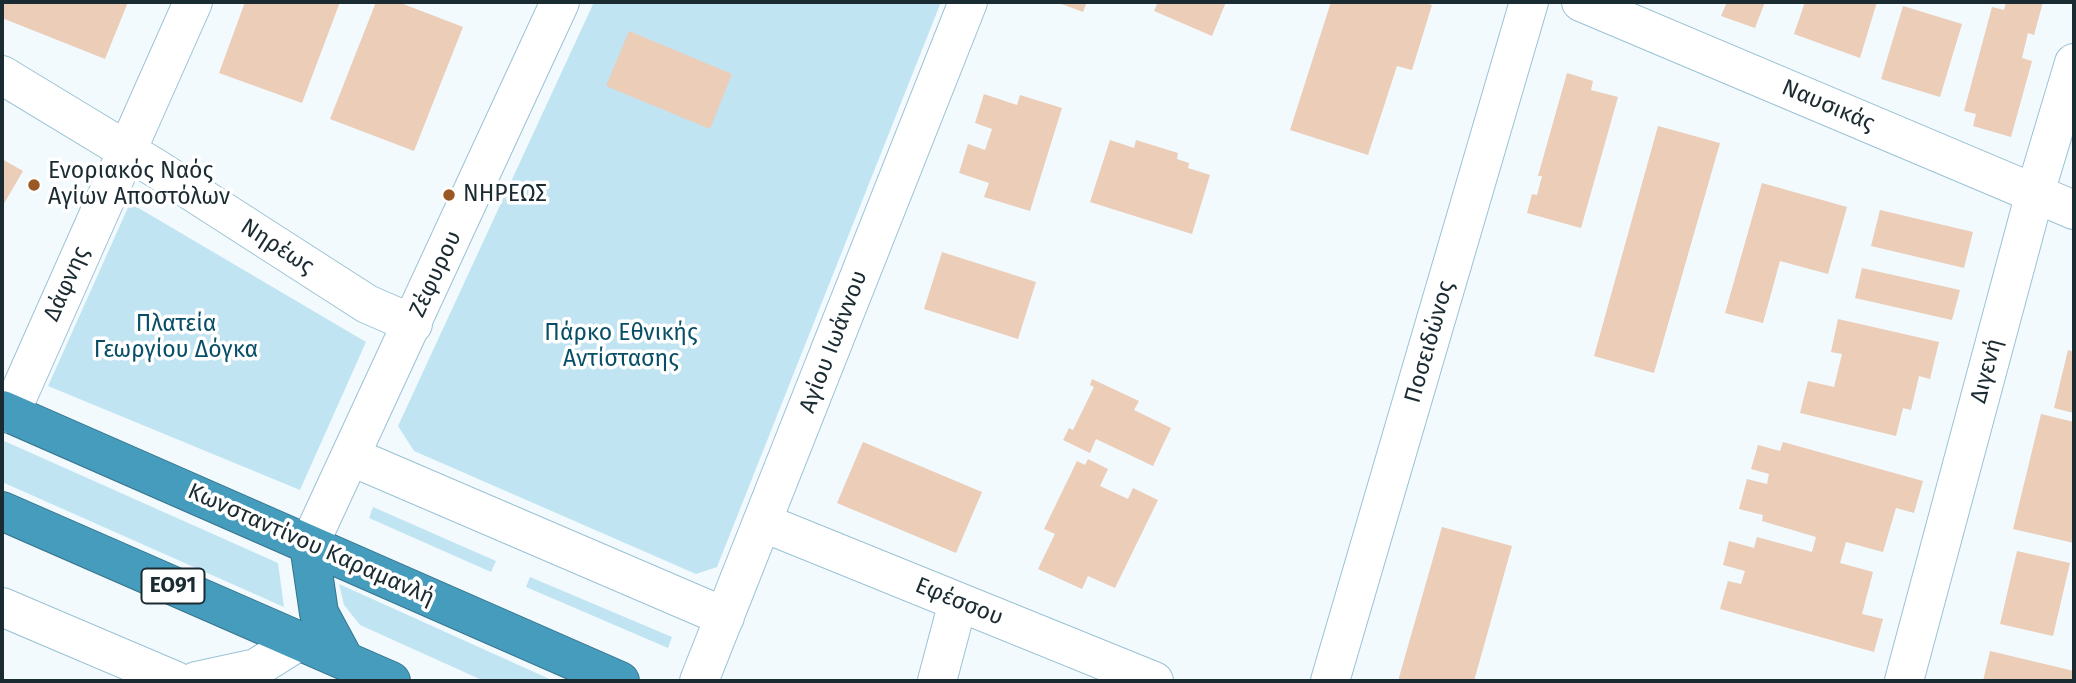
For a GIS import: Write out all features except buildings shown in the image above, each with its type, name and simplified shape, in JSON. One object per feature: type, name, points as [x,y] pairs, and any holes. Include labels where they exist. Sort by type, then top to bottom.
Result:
[{"type":"highway","name":"Κωνσταντίνου Καραμανλή","points":[[6,412],[620,681]]},
{"type":"highway","name":"ΕΟ91","points":[[2,511],[391,681]]},
{"type":"highway","points":[[309,545],[318,612],[345,661]]},
{"type":"street","name":"Δάφνης","points":[[6,412],[193,2]]},
{"type":"street","name":"Ζέφυρου","points":[[309,545],[560,2]]},
{"type":"street","name":"Αγίου Ιωάννου","points":[[699,681],[764,523],[968,2]]},
{"type":"street","name":"Ποσειδώνος","points":[[1330,681],[1529,2]]},
{"type":"street","name":"Ναυσικάς","points":[[1581,2],[2074,210]]},
{"type":"street","name":"Διγενή","points":[[1904,681],[2035,193],[2074,63]]},
{"type":"street","name":"Νηρέως","points":[[2,75],[126,149],[367,304],[412,324]]},
{"type":"street","points":[[350,456],[725,617]]},
{"type":"street","name":"Εφέσσου","points":[[764,523],[1154,681]]},
{"type":"street","points":[[937,681],[958,602]]},
{"type":"street","points":[[2,607],[176,681]]},
{"type":"street","points":[[196,681],[256,668],[299,641]]},
{"type":"green space","name":"Πάρκο Εθνικής Αντίστασης","points":[[594,2],[941,2],[717,567],[696,574],[414,451],[398,426]]},
{"type":"green space","name":"Πλατεία Γεωργίου Δόγκα","points":[[130,203],[366,342],[300,490],[48,386]]},
{"type":"green space","points":[[2,440],[278,563],[284,607],[2,482]]},
{"type":"green space","points":[[373,507],[496,561],[491,572],[369,518]]},
{"type":"green space","points":[[530,577],[672,637],[668,648],[526,587]]},
{"type":"green space","points":[[339,584],[554,681],[484,681],[360,625],[344,605]]},
{"type":"place","name":"Ενοριακός Ναός Αγίων Αποστόλων","points":[[34,185]]},
{"type":"place","name":"ΝΗΡΕΩΣ","points":[[449,195]]}]
